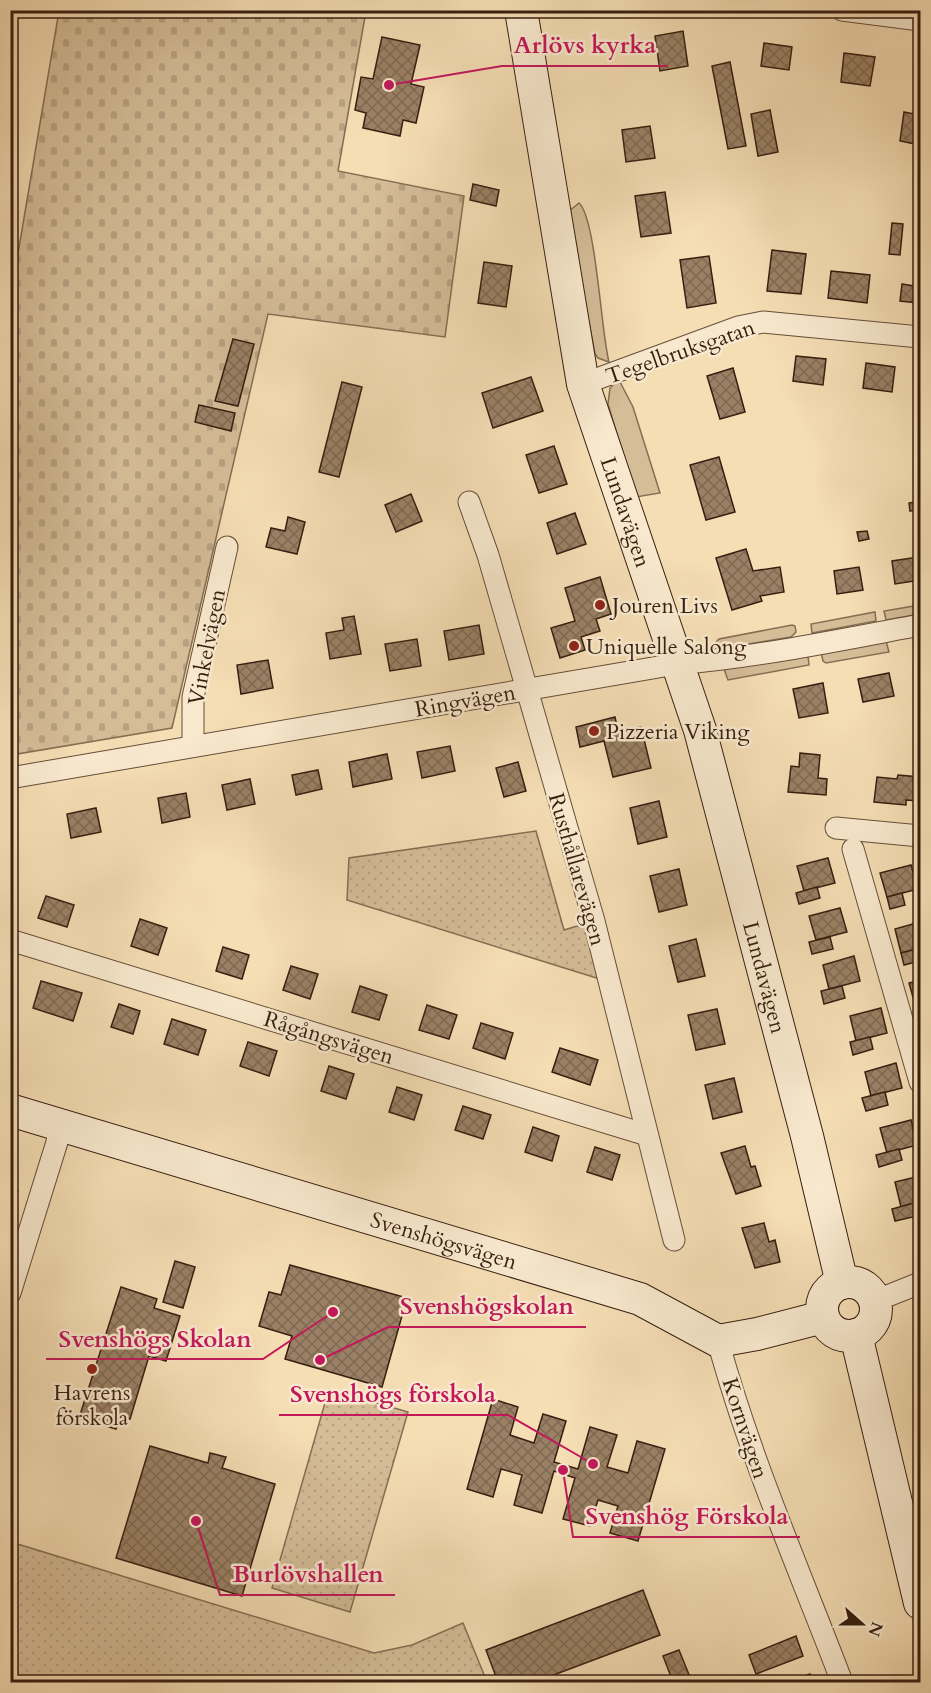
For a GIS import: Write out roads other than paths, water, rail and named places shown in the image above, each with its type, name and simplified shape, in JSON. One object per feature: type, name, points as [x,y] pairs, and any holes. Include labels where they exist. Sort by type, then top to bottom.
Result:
[{"type":"main road","name":"Lundavägen","points":[[521,10],[584,384],[706,752],[807,1136],[842,1283]]},
{"type":"main road","name":"Svenshögsvägen","points":[[10,1110],[640,1299],[718,1341]]},
{"type":"main road","points":[[850,1282],[866,1288],[875,1301],[876,1310],[870,1326],[856,1335],[836,1332],[823,1317],[826,1296],[842,1283],[850,1282]]},
{"type":"main road","points":[[718,1341],[757,1334],[823,1317]]},
{"type":"main road","points":[[856,1335],[921,1603]]},
{"type":"street","points":[[842,10],[921,20]]},
{"type":"street","name":"Tegelbruksgatan","points":[[584,384],[738,327],[764,322],[921,337]]},
{"type":"street","name":"Rusthållarevägen","points":[[469,502],[488,555],[594,921],[674,1240]]},
{"type":"street","name":"Vinkelvägen","points":[[193,746],[193,697],[227,548]]},
{"type":"street","name":"Ringvägen","points":[[10,778],[676,663],[714,661],[921,625]]},
{"type":"street","points":[[836,828],[921,836]]},
{"type":"street","points":[[853,849],[921,1082]]},
{"type":"street","name":"Rågångsvägen","points":[[10,940],[647,1135]]},
{"type":"street","points":[[10,1293],[57,1142],[59,1125]]},
{"type":"street","points":[[875,1301],[921,1283]]},
{"type":"street","name":"Kornvägen","points":[[718,1341],[737,1409],[760,1475],[842,1683]]},
{"type":"place","name":"Arlövs kyrka","points":[[389,85]]},
{"type":"place","name":"Jouren Livs","points":[[600,605]]},
{"type":"place","name":"Uniquelle Salong","points":[[574,646]]},
{"type":"place","name":"Pizzeria Viking","points":[[594,731]]},
{"type":"place","name":"Svenshögs Skolan","points":[[333,1312]]},
{"type":"place","name":"Svenshögskolan","points":[[320,1360]]},
{"type":"place","name":"Havrens förskola","points":[[92,1369]]},
{"type":"place","name":"Svenshögs förskola","points":[[593,1464]]},
{"type":"place","name":"Svenshög Förskola","points":[[563,1470]]},
{"type":"place","name":"Burlövshallen","points":[[196,1521]]}]
